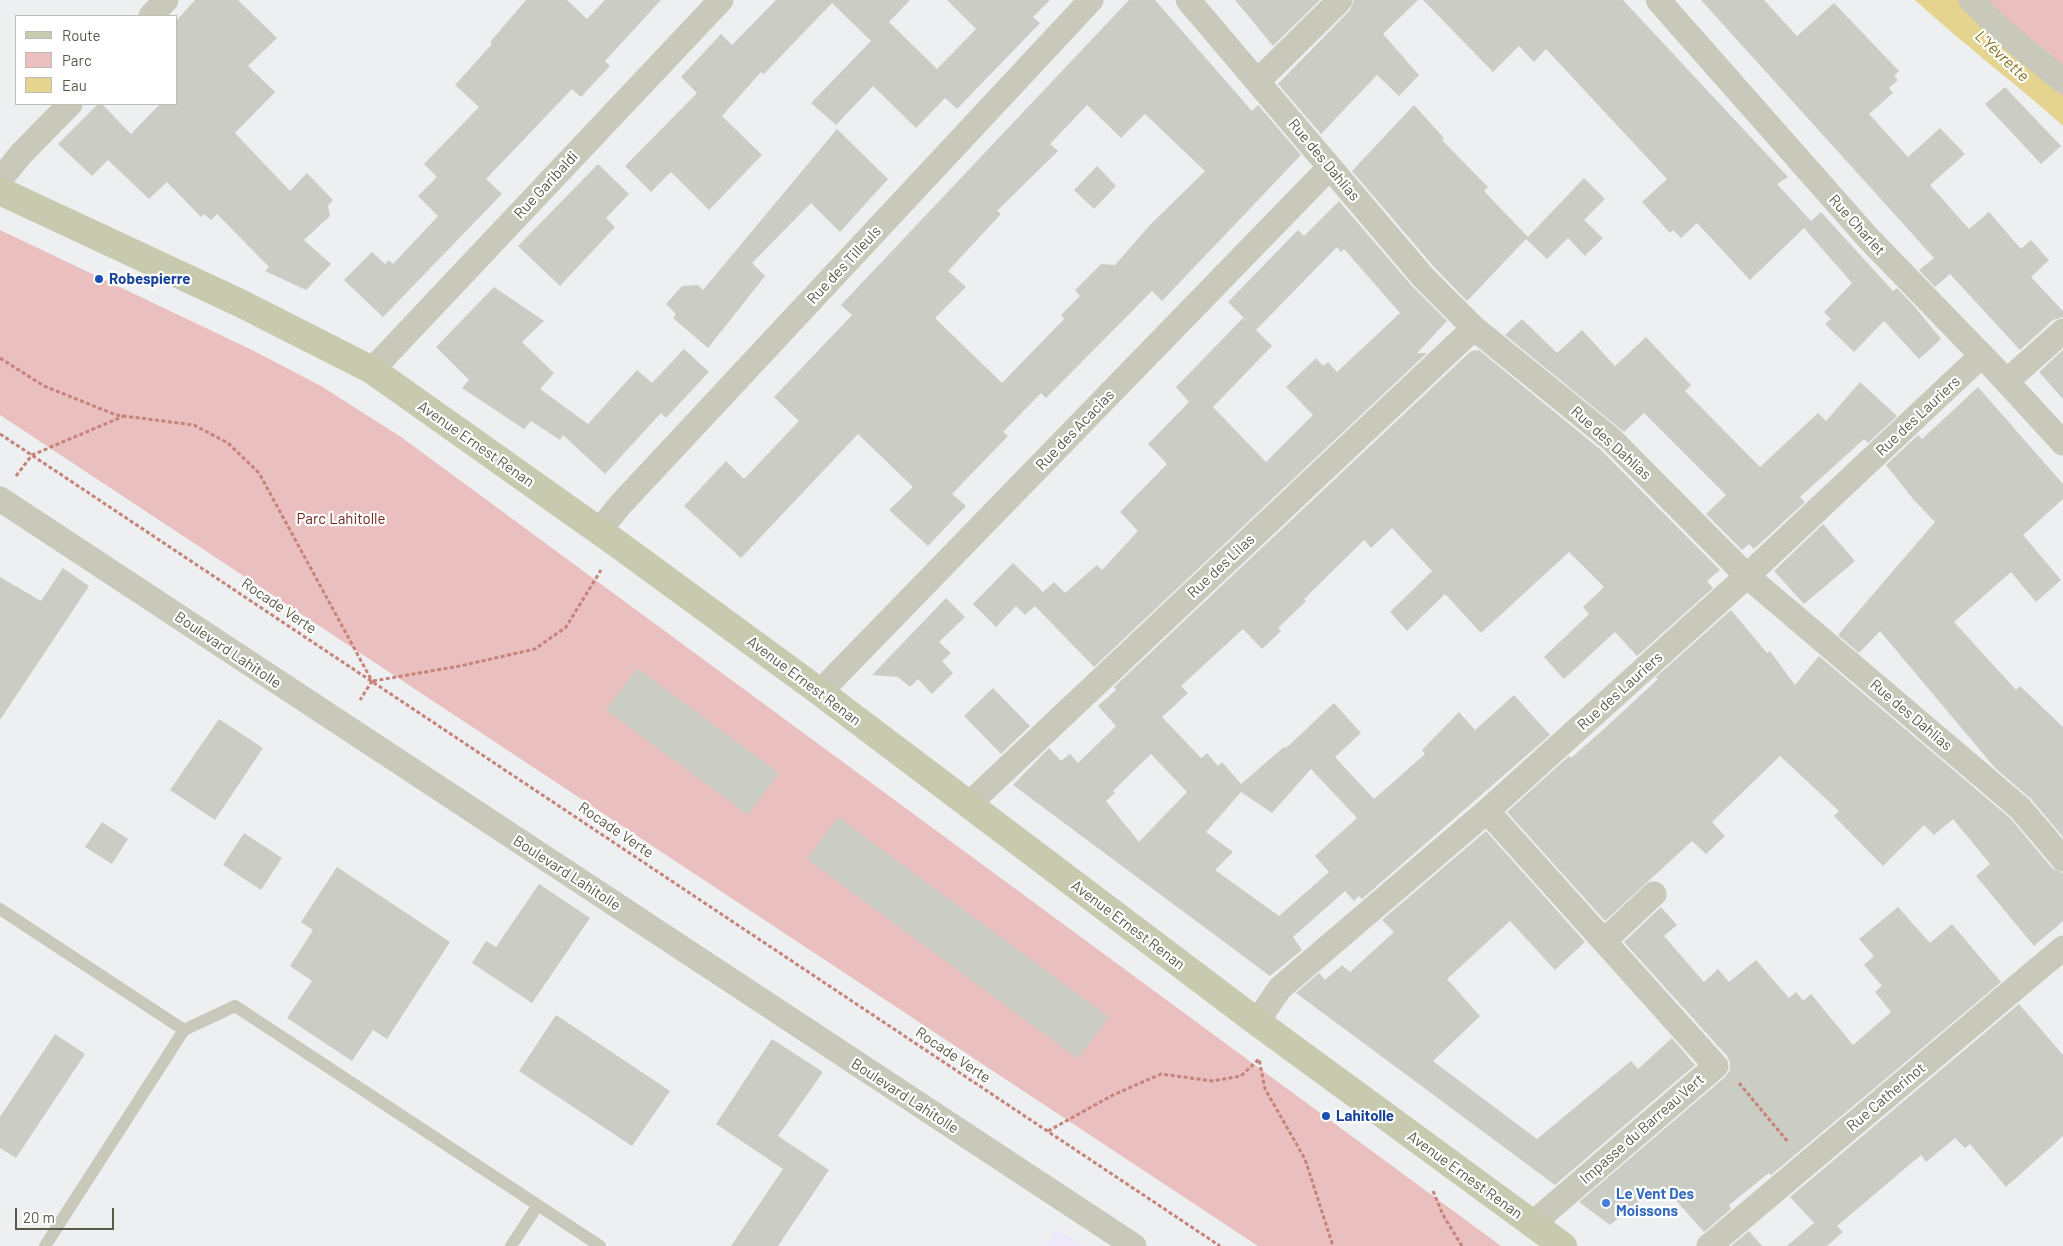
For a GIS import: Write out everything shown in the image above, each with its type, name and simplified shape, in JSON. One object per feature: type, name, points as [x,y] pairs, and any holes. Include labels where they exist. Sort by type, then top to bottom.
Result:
[{"type":"main road","name":"Avenue Ernest Renan","points":[[0,191],[240,303],[372,370],[599,531],[820,692],[1257,1022],[1563,1246]]},
{"type":"street","points":[[152,15],[166,0]]},
{"type":"street","name":"Rue Garibaldi","points":[[372,370],[721,0]]},
{"type":"street","name":"Rue des Tilleuls","points":[[599,531],[620,505],[1091,0]]},
{"type":"street","name":"Rue des Dahlias","points":[[1188,0],[1423,277],[1474,328],[1611,439],[1747,576],[2020,808],[2063,859]]},
{"type":"street","points":[[1258,81],[1340,0]]},
{"type":"street","name":"Rue Charlet","points":[[1658,0],[1869,239],[2007,381],[2063,443]]},
{"type":"street","points":[[1971,0],[2002,30],[2063,81]]},
{"type":"street","points":[[0,180],[21,154],[69,105]]},
{"type":"street","name":"Rue des Acacias","points":[[820,692],[1330,168]]},
{"type":"street","name":"Rue des Lilas","points":[[968,805],[1474,328]]},
{"type":"street","points":[[2007,381],[2063,330]]},
{"type":"street","name":"Rue des Lauriers","points":[[1257,1022],[1280,988],[1487,811],[1747,576],[1982,355]]},
{"type":"street","name":"Boulevard Lahitolle","points":[[5,491],[343,726],[1134,1246]]},
{"type":"street","name":"Impasse du Barreau Vert","points":[[1487,811],[1716,1066],[1532,1224]]},
{"type":"street","points":[[1604,941],[1654,894]]},
{"type":"street","name":"Rue Catherinot","points":[[1709,1246],[2063,948]]},
{"type":"lane","points":[[0,908],[184,1030]]},
{"type":"lane","points":[[45,1246],[184,1030],[235,1006],[600,1246]]},
{"type":"lane","points":[[511,1246],[538,1205]]},
{"type":"path","points":[[0,358],[44,386],[116,414],[194,425],[228,443],[259,473],[372,681]]},
{"type":"path","points":[[5,491],[32,455],[125,416]]},
{"type":"path","name":"Rocade Verte","points":[[0,434],[1220,1246]]},
{"type":"path","points":[[343,726],[372,681],[460,666],[536,650],[566,628],[604,565]]},
{"type":"path","points":[[1048,1131],[1113,1095],[1161,1074],[1213,1081],[1242,1076],[1259,1059],[1265,1089],[1305,1159],[1333,1246]]},
{"type":"path","points":[[1716,1066],[1728,1069],[1806,1164]]},
{"type":"shaded area","points":[[1057,1228],[1084,1246],[1045,1246]]},
{"type":"green space","points":[[1934,0],[2063,0],[2063,113]]},
{"type":"green space","name":"Parc Lahitolle","points":[[0,230],[252,350],[321,386],[401,437],[1501,1246],[1258,1246],[0,415]]},
{"type":"water","name":"L'Yévrette","points":[[1915,0],[1957,0],[2036,74],[2063,96],[2063,126],[1952,32]]},
{"type":"building","points":[[195,0],[238,0],[277,38],[248,66],[275,92],[235,133],[290,191],[307,173],[333,200],[328,206],[330,216],[304,240],[331,264],[306,290],[265,271],[269,267],[217,214],[211,220],[204,214],[201,217],[167,182],[149,199],[108,160],[92,176],[58,144],[97,105],[103,105],[131,134],[159,105],[178,105],[178,19]]},
{"type":"building","points":[[526,0],[567,0],[587,19],[605,0],[661,0],[605,61],[610,66],[581,97],[572,89],[486,179],[502,194],[383,317],[344,280],[372,252],[385,264],[389,260],[393,264],[438,216],[418,196],[437,177],[424,164],[479,107],[455,85],[492,44],[490,42]]},
{"type":"building","points":[[776,0],[910,0],[889,22],[937,69],[976,29],[947,0],[1050,0],[1033,17],[1040,23],[957,109],[945,98],[916,128],[873,86],[836,125],[811,103],[871,41],[832,3],[764,74],[761,72],[722,116],[762,155],[709,210],[671,172],[651,192],[625,166],[697,93],[681,77],[721,34],[732,45]]},
{"type":"building","points":[[1129,0],[1155,0],[1252,111],[1258,105],[1301,155],[1162,301],[1152,291],[1046,398],[1041,393],[1003,432],[1008,436],[952,494],[966,506],[928,546],[889,510],[913,487],[858,434],[741,558],[684,506],[726,461],[744,479],[799,421],[774,397],[852,315],[841,305]],"holes":[[[1087,105],[1121,138],[1145,114],[1205,171],[1150,225],[1115,265],[1101,264],[1075,290],[1080,296],[1061,315],[1064,319],[1002,383],[935,318],[966,287],[948,271],[1001,214],[997,211],[1058,151],[1050,144]]]},
{"type":"building","points":[[1235,0],[1320,0],[1273,46]]},
{"type":"building","points":[[1354,0],[1418,0],[1383,34],[1419,75],[1399,96],[1377,75],[1321,134],[1278,84],[1350,10]]},
{"type":"building","points":[[1423,0],[1623,0],[1788,177],[1777,184],[1811,221],[1821,212],[1893,291],[1897,288],[1941,339],[1919,359],[1884,321],[1854,352],[1825,324],[1831,319],[1824,312],[1852,283],[1804,228],[1750,280],[1697,223],[1681,238],[1673,230],[1670,233],[1642,202],[1667,179],[1546,49],[1534,62],[1519,46],[1493,72]]},
{"type":"building","points":[[1701,0],[1764,0],[1797,36],[1834,3],[1899,71],[1894,76],[1898,80],[1889,88],[1893,93],[1869,114],[1908,157],[1940,128],[1965,154],[1930,185],[1969,229],[1989,212],[2021,249],[2031,240],[2049,260],[2031,277],[2063,311],[2063,317],[2053,320],[2020,350],[1950,274],[1935,287],[1919,270],[1934,258]]},
{"type":"building","points":[[2005,87],[2061,146],[2041,164],[1985,104]]},
{"type":"building","points":[[1414,105],[1444,138],[1442,140],[1488,187],[1484,191],[1528,237],[1467,301],[1434,267],[1352,171]]},
{"type":"building","points":[[837,129],[888,179],[840,232],[811,203],[752,263],[765,276],[708,348],[673,318],[676,314],[666,304],[682,286],[698,285],[703,290]]},
{"type":"building","points":[[598,164],[629,194],[606,218],[615,227],[560,286],[518,246]]},
{"type":"building","points":[[1097,166],[1116,186],[1094,209],[1074,190]]},
{"type":"building","points":[[1584,178],[1605,199],[1584,220],[1603,238],[1585,256],[1568,238],[1547,259],[1526,239]]},
{"type":"building","points":[[1339,201],[1412,286],[1447,321],[1417,353],[1427,353],[1094,667],[1035,606],[1025,615],[1016,606],[996,627],[973,604],[1013,563],[1043,592],[1054,582],[1065,593],[1097,565],[1102,570],[1138,531],[1120,512],[1167,464],[1148,444],[1189,402],[1176,387],[1243,318],[1247,321],[1228,302],[1298,230],[1304,236]],"holes":[[[1337,247],[1341,252],[1344,249],[1400,313],[1337,372],[1328,362],[1323,366],[1316,358],[1286,387],[1313,415],[1266,462],[1213,407],[1272,346],[1256,330]]]},
{"type":"building","points":[[494,287],[544,321],[522,342],[554,373],[540,389],[588,424],[637,370],[652,383],[684,349],[709,372],[666,418],[661,413],[605,474],[563,435],[560,440],[531,421],[524,429],[462,388],[469,380],[436,347]]},
{"type":"building","points":[[1522,319],[1557,353],[1582,330],[1615,366],[1646,337],[1691,385],[1685,391],[1760,467],[1818,413],[1826,421],[1860,382],[1897,416],[1868,443],[1864,439],[1800,497],[1805,502],[1754,549],[1749,544],[1742,550],[1706,514],[1726,495],[1644,413],[1624,432],[1505,335]]},
{"type":"building","points":[[1479,350],[1601,450],[1720,570],[1707,581],[1713,588],[1637,656],[1615,632],[1564,679],[1544,657],[1589,614],[1583,607],[1604,587],[1569,552],[1481,633],[1445,594],[1407,631],[1390,612],[1432,571],[1392,528],[1371,548],[1364,540],[1304,599],[1306,601],[1278,628],[1281,631],[1262,649],[1243,629],[1181,686],[1188,693],[1162,717],[1201,758],[1207,753],[1218,766],[1222,762],[1241,784],[1284,747],[1286,748],[1334,703],[1361,733],[1335,757],[1374,799],[1425,754],[1422,750],[1459,712],[1475,730],[1514,695],[1550,735],[1362,899],[1359,896],[1354,901],[1345,891],[1293,937],[1302,950],[1270,976],[1013,785],[1049,748],[1061,761],[1070,754],[1078,763],[1116,726],[1098,706],[1116,690],[1114,687],[1471,351]],"holes":[[[1151,754],[1187,792],[1139,842],[1106,801],[1115,793],[1113,791]],[[1311,769],[1357,818],[1315,856],[1329,872],[1279,916],[1215,870],[1233,852],[1206,832],[1241,792],[1272,813]]]},
{"type":"building","points":[[2063,350],[2063,399],[2039,372]]},
{"type":"building","points":[[1978,387],[2063,484],[2063,499],[2023,535],[2061,580],[2036,602],[2011,572],[1954,622],[2016,690],[2020,686],[2063,727],[2063,837],[2031,799],[1995,768],[1880,631],[1859,653],[1838,635],[1935,522],[1913,499],[1886,465],[1918,435],[1922,439]]},
{"type":"building","points":[[1823,524],[1855,561],[1804,604],[1774,571]]},
{"type":"building","points":[[63,568],[89,586],[0,720],[0,577],[41,601]]},
{"type":"building","points":[[946,598],[965,617],[939,642],[951,653],[942,661],[953,673],[932,694],[918,679],[910,687],[898,677],[872,675]]},
{"type":"building","points":[[1731,610],[1767,653],[1770,651],[1795,685],[1819,656],[2010,818],[2052,868],[2063,873],[2063,921],[2034,946],[1976,876],[1990,864],[1953,819],[1934,835],[1924,825],[1883,866],[1834,816],[1839,811],[1780,756],[1712,822],[1725,836],[1706,854],[1692,841],[1605,921],[1507,812],[1569,756],[1571,758],[1605,728],[1658,679],[1656,677]]},
{"type":"building","points":[[637,668],[779,773],[748,815],[606,710]]},
{"type":"building","points":[[993,688],[1030,726],[1001,754],[964,716]]},
{"type":"building","points":[[219,719],[263,748],[215,820],[170,790]]},
{"type":"building","points":[[838,817],[1109,1017],[1078,1059],[807,859]]},
{"type":"building","points":[[102,822],[128,839],[112,864],[85,847]]},
{"type":"building","points":[[1486,831],[1585,942],[1555,970],[1510,921],[1447,979],[1480,1016],[1433,1061],[1537,1139],[1631,1061],[1638,1069],[1672,1038],[1695,1065],[1555,1185],[1296,993],[1319,973],[1325,980],[1342,965],[1350,972],[1394,932],[1382,920]]},
{"type":"building","points":[[244,833],[282,858],[261,890],[223,865]]},
{"type":"building","points":[[337,867],[450,942],[387,1039],[373,1030],[352,1061],[287,1018],[312,981],[290,966],[313,930],[301,922]]},
{"type":"building","points":[[539,884],[590,918],[532,1003],[472,963],[486,941],[496,947]]},
{"type":"building","points":[[1661,907],[1677,925],[1664,936],[1704,982],[1718,969],[1729,982],[1756,960],[1789,998],[1796,992],[1803,1001],[1811,994],[1853,1045],[1891,1012],[1875,992],[1882,986],[1864,965],[1874,956],[1859,939],[1898,907],[1930,943],[1952,924],[2001,982],[1771,1175],[1769,1173],[1729,1205],[1731,1209],[1704,1232],[1665,1188],[1658,1193],[1654,1189],[1610,1225],[1579,1202],[1725,1077],[1730,1070],[1727,1056],[1624,942]]},
{"type":"building","points":[[2019,1004],[2063,1055],[2063,1136],[2006,1187],[1970,1144],[1965,1148],[1955,1138],[1926,1162],[1921,1155],[1837,1226],[1843,1232],[1827,1246],[1787,1246],[1814,1223],[1790,1197]]},
{"type":"building","points":[[556,1015],[670,1091],[632,1146],[519,1071]]},
{"type":"building","points":[[55,1034],[85,1054],[16,1158],[0,1148],[0,1117]]},
{"type":"building","points":[[772,1039],[823,1072],[778,1136],[829,1170],[778,1246],[731,1246],[783,1169],[716,1124]]},
{"type":"building","points":[[1749,1231],[1762,1246],[1731,1246]]},
{"type":"place","name":"Robespierre","points":[[99,279]]},
{"type":"place","name":"Lahitolle","points":[[1326,1116]]},
{"type":"place","name":"Le Vent Des Moissons","points":[[1606,1203]]}]
